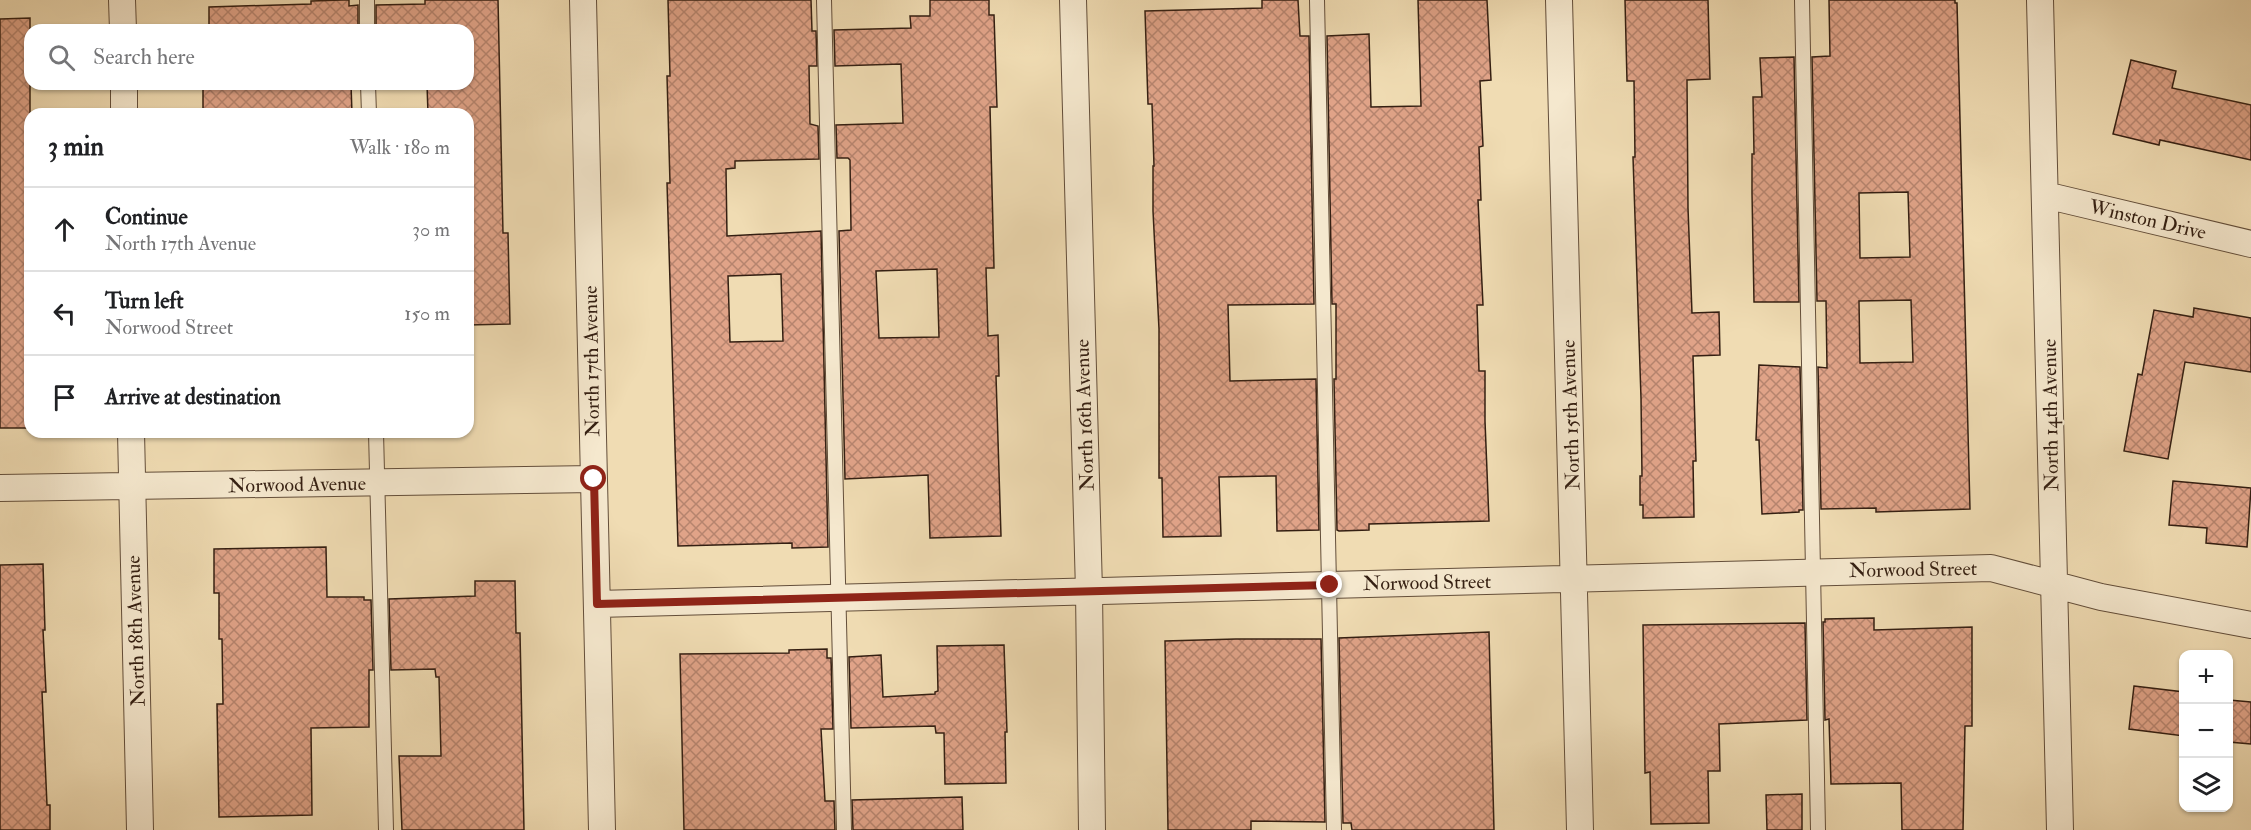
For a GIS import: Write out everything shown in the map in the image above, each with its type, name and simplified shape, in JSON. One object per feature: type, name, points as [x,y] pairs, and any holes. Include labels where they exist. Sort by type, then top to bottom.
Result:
[{"type":"street","points":[[122,0],[123,24]]},
{"type":"street","name":"North 17th Avenue","points":[[583,0],[602,830]]},
{"type":"street","name":"North 16th Avenue","points":[[1073,0],[1089,591],[1092,830]]},
{"type":"street","name":"North 15th Avenue","points":[[1559,0],[1580,830]]},
{"type":"street","name":"North 14th Avenue","points":[[2040,0],[2061,830]]},
{"type":"street","points":[[124,90],[124,108]]},
{"type":"street","name":"Winston Drive","points":[[2045,195],[2251,244]]},
{"type":"street","name":"North 18th Avenue","points":[[131,438],[140,830]]},
{"type":"street","name":"Norwood Avenue","points":[[0,488],[594,479]]},
{"type":"street","name":"Norwood Street","points":[[597,604],[1991,568],[2101,597],[2251,625]]},
{"type":"lane","points":[[366,0],[367,24]]},
{"type":"lane","points":[[824,0],[844,830]]},
{"type":"lane","points":[[1317,0],[1334,830]]},
{"type":"lane","points":[[1802,0],[1818,830]]},
{"type":"lane","points":[[368,90],[369,108]]},
{"type":"lane","points":[[376,438],[386,830]]},
{"type":"building","points":[[349,0],[349,6],[358,5],[358,24],[209,24],[209,7],[311,4],[311,1]]},
{"type":"building","points":[[425,0],[498,0],[503,233],[508,233],[510,324],[474,325],[474,108],[428,108],[427,90],[474,90],[474,24],[376,24],[376,5],[425,4]]},
{"type":"building","points":[[668,0],[811,0],[812,31],[816,31],[817,66],[809,66],[810,124],[818,126],[819,159],[735,161],[735,168],[726,169],[727,236],[821,231],[828,547],[792,548],[792,543],[678,546],[667,183],[670,183],[667,76],[670,76]],"holes":[[[781,274],[783,341],[730,342],[728,276]]]},
{"type":"building","points":[[930,0],[989,0],[989,15],[994,15],[997,107],[990,107],[994,268],[986,268],[988,336],[998,335],[999,376],[996,376],[1001,536],[930,538],[928,475],[845,479],[839,231],[851,230],[850,160],[837,158],[836,125],[903,123],[901,64],[835,66],[834,30],[911,28],[910,16],[930,16]],"holes":[[[937,269],[939,337],[879,338],[876,271]]]},
{"type":"building","points":[[1262,0],[1298,0],[1300,36],[1309,36],[1314,304],[1228,305],[1230,381],[1316,379],[1319,530],[1277,531],[1276,476],[1219,477],[1221,536],[1163,537],[1162,478],[1159,478],[1159,329],[1153,211],[1152,104],[1148,104],[1145,11],[1262,8]]},
{"type":"building","points":[[1418,0],[1487,0],[1491,80],[1480,81],[1483,146],[1479,147],[1481,200],[1478,200],[1483,305],[1477,305],[1479,371],[1485,371],[1489,521],[1369,524],[1369,530],[1339,531],[1337,530],[1334,379],[1336,379],[1336,304],[1332,304],[1327,36],[1369,34],[1371,107],[1421,106]]},
{"type":"building","points":[[1625,0],[1708,0],[1710,79],[1687,80],[1688,208],[1692,313],[1719,312],[1720,355],[1693,356],[1696,461],[1693,461],[1694,517],[1643,518],[1643,505],[1640,505],[1641,398],[1633,157],[1635,157],[1634,81],[1627,81]]},
{"type":"building","points":[[1829,0],[1955,0],[1957,3],[1970,509],[1876,512],[1876,508],[1821,509],[1818,367],[1827,368],[1826,301],[1817,301],[1812,57],[1830,56]],"holes":[[[1908,192],[1910,257],[1860,258],[1859,193]],[[1911,300],[1913,362],[1860,363],[1859,301]]]},
{"type":"building","points":[[30,18],[30,24],[24,24],[24,90],[30,90],[30,108],[24,108],[24,428],[0,428],[0,19]]},
{"type":"building","points":[[1794,57],[1799,302],[1754,302],[1753,97],[1762,97],[1760,58]]},
{"type":"building","points":[[2131,60],[2176,71],[2172,88],[2251,105],[2251,160],[2160,140],[2159,145],[2113,134]]},
{"type":"building","points":[[203,90],[351,90],[352,108],[203,108]]},
{"type":"building","points":[[2194,308],[2251,318],[2251,372],[2185,362],[2168,459],[2124,451],[2138,374],[2142,375],[2154,310],[2193,317]]},
{"type":"building","points":[[1759,365],[1800,367],[1803,510],[1799,512],[1762,514],[1759,440],[1756,440]]},
{"type":"building","points":[[2173,481],[2251,488],[2247,547],[2206,543],[2207,528],[2169,525]]},
{"type":"building","points":[[326,547],[327,597],[364,597],[364,600],[371,600],[373,670],[369,670],[369,727],[311,728],[312,815],[219,817],[217,704],[223,704],[222,639],[219,639],[219,593],[214,593],[214,549]]},
{"type":"building","points":[[43,564],[46,692],[42,692],[50,830],[0,830],[0,565]]},
{"type":"building","points":[[475,581],[515,581],[516,633],[520,633],[524,830],[402,830],[399,756],[441,756],[439,677],[436,677],[435,669],[391,670],[389,599],[475,596]]},
{"type":"building","points":[[1874,618],[1874,630],[1972,627],[1972,726],[1965,726],[1963,830],[1902,830],[1901,783],[1831,784],[1829,719],[1825,720],[1823,622],[1825,619]]},
{"type":"building","points":[[1805,623],[1807,720],[1719,724],[1720,771],[1708,771],[1709,823],[1651,824],[1650,772],[1645,773],[1643,625]]},
{"type":"building","points":[[1489,632],[1494,830],[1352,830],[1351,823],[1343,823],[1339,638]]},
{"type":"building","points":[[1321,639],[1325,822],[1251,821],[1251,830],[1168,830],[1165,641]]},
{"type":"building","points":[[1004,645],[1006,783],[945,784],[944,733],[936,733],[935,726],[851,728],[849,657],[881,655],[883,697],[935,694],[938,691],[937,646]]},
{"type":"building","points":[[827,649],[827,658],[831,658],[833,729],[821,729],[825,801],[834,801],[835,830],[684,830],[680,654],[789,653],[789,650]]},
{"type":"building","points":[[2134,686],[2179,691],[2179,735],[2129,729]]},
{"type":"building","points":[[2233,700],[2251,702],[2251,744],[2233,742]]},
{"type":"building","points":[[1802,794],[1802,830],[1767,830],[1766,795]]},
{"type":"building","points":[[962,797],[963,830],[853,830],[852,800]]},
{"type":"route","points":[[594,479],[597,604],[1330,585]]}]
